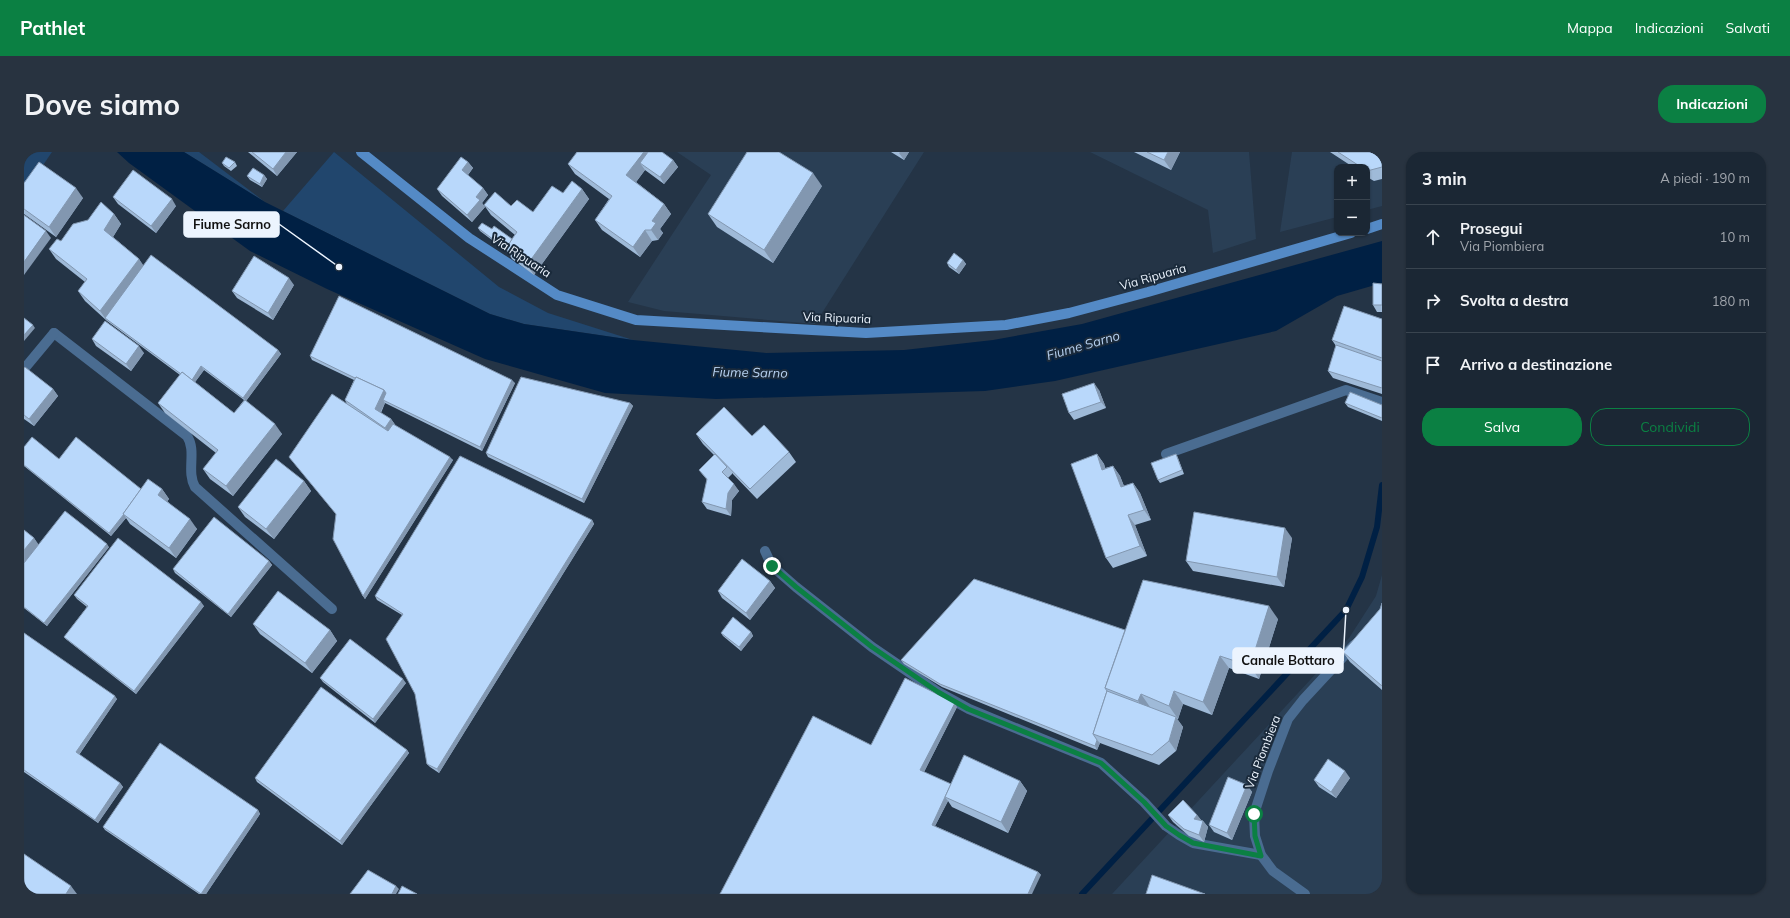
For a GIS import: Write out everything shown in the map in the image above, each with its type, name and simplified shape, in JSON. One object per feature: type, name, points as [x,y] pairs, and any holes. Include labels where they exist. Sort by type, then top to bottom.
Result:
[{"type":"street","name":"Via Ripuaria","points":[[361,152],[469,238],[557,295],[636,320],[866,333],[1006,325],[1069,313],[1148,292],[1342,236]]},
{"type":"street","points":[[1370,228],[1382,224]]},
{"type":"street","points":[[24,368],[54,333],[187,436],[191,443],[191,479],[195,487],[332,609]]},
{"type":"street","points":[[1166,454],[1346,390],[1382,402]]},
{"type":"street","points":[[765,551],[772,566],[796,587],[872,647],[912,676],[938,692],[968,709],[1101,763],[1144,802],[1166,826],[1193,843],[1261,856]]},
{"type":"street","name":"Via Piombiera","points":[[1305,894],[1273,871],[1261,856],[1255,836],[1254,814],[1268,771],[1288,719],[1303,700],[1360,638]]},
{"type":"shaded area","points":[[24,152],[52,152],[24,193]]},
{"type":"shaded area","points":[[184,152],[199,152],[265,202]]},
{"type":"shaded area","points":[[334,152],[499,287],[548,313],[633,340],[524,324],[490,314],[283,211]]},
{"type":"shaded area","points":[[677,152],[924,152],[815,324],[664,311],[628,302],[711,175]]},
{"type":"shaded area","points":[[1090,152],[1249,152],[1256,239],[1213,253],[1208,210]]},
{"type":"shaded area","points":[[1292,152],[1382,152],[1382,206],[1370,209],[1370,164],[1334,164],[1334,218],[1280,232]]},
{"type":"shaded area","points":[[1382,575],[1382,894],[1112,894],[1349,638],[1376,596]]},
{"type":"water","name":"Fiume Sarno","points":[[117,152],[184,152],[265,202],[490,314],[524,324],[633,340],[766,353],[904,350],[993,340],[1082,324],[1382,241],[1382,283],[1337,296],[1276,331],[1055,381],[985,391],[716,399],[605,393],[485,359],[327,289],[250,251],[129,163]]},
{"type":"building","points":[[252,152],[286,152],[273,169]]},
{"type":"building","points":[[577,152],[644,152],[626,175],[664,204],[652,221],[656,223],[651,230],[645,230],[633,247],[595,220],[612,196],[568,164]]},
{"type":"building","points":[[648,152],[662,152],[673,160],[660,177],[640,163]]},
{"type":"building","points":[[747,152],[779,152],[813,173],[764,250],[708,214]]},
{"type":"building","points":[[1147,152],[1168,152],[1164,160]]},
{"type":"building","points":[[1338,152],[1382,152],[1382,167],[1370,170],[1370,164],[1356,164]]},
{"type":"building","points":[[226,157],[235,162],[229,168],[222,163]]},
{"type":"building","points":[[461,157],[468,162],[462,170],[483,188],[476,197],[480,200],[467,215],[437,189]]},
{"type":"building","points":[[39,162],[76,188],[49,227],[24,209],[24,183]]},
{"type":"building","points":[[253,168],[264,175],[260,184],[247,176]]},
{"type":"building","points":[[133,170],[172,199],[151,226],[113,197]]},
{"type":"building","points":[[572,181],[582,189],[527,265],[505,249],[517,232],[484,205],[495,192],[511,206],[517,200],[533,212],[552,186],[563,193]]},
{"type":"building","points":[[101,202],[114,214],[104,230],[139,259],[100,311],[78,291],[87,279],[49,249],[57,239],[61,241],[73,224],[88,220]]},
{"type":"building","points":[[24,215],[46,231],[24,262]]},
{"type":"building","points":[[482,223],[492,229],[494,226],[512,239],[506,249],[478,228]]},
{"type":"building","points":[[954,253],[963,260],[956,270],[947,263]]},
{"type":"building","points":[[151,255],[278,350],[243,398],[201,366],[192,380],[182,372],[181,374],[105,318]]},
{"type":"building","points":[[254,256],[289,278],[268,313],[232,291]]},
{"type":"building","points":[[1373,283],[1382,284],[1382,305],[1373,305]]},
{"type":"building","points":[[339,296],[512,380],[480,447],[383,400],[386,393],[384,390],[356,377],[355,378],[310,356]]},
{"type":"building","points":[[1344,306],[1382,319],[1382,358],[1332,340]]},
{"type":"building","points":[[24,318],[33,325],[24,335]]},
{"type":"building","points":[[105,321],[139,346],[126,364],[92,339]]},
{"type":"building","points":[[1336,345],[1382,361],[1382,388],[1328,371]]},
{"type":"building","points":[[25,367],[53,389],[29,419],[24,415]]},
{"type":"building","points":[[182,372],[234,413],[245,400],[275,424],[226,486],[203,469],[218,450],[158,403]]},
{"type":"building","points":[[356,377],[384,390],[375,409],[391,419],[385,428],[345,400]]},
{"type":"building","points":[[521,377],[630,403],[582,499],[486,453]]},
{"type":"building","points":[[1094,383],[1101,402],[1069,413],[1062,394]]},
{"type":"building","points":[[1350,392],[1382,405],[1382,418],[1345,403]]},
{"type":"building","points":[[332,394],[388,431],[393,424],[450,457],[363,596],[333,539],[336,514],[289,457]]},
{"type":"building","points":[[724,407],[752,436],[764,425],[789,452],[750,489],[696,434]]},
{"type":"building","points":[[32,437],[59,459],[76,437],[141,489],[109,533],[24,465],[24,447]]},
{"type":"building","points":[[715,454],[727,467],[722,472],[734,484],[728,493],[726,509],[702,502],[707,479],[699,470]]},
{"type":"building","points":[[1097,454],[1102,470],[1113,466],[1121,487],[1133,483],[1144,510],[1128,515],[1140,546],[1106,558],[1071,464]]},
{"type":"building","points":[[1176,454],[1182,470],[1158,480],[1151,463]]},
{"type":"building","points":[[460,456],[592,520],[437,769],[427,764],[415,694],[386,639],[403,614],[375,596]]},
{"type":"building","points":[[276,459],[304,481],[266,529],[238,507]]},
{"type":"building","points":[[148,479],[162,489],[158,495],[190,519],[169,548],[123,514]]},
{"type":"building","points":[[65,511],[107,544],[44,623],[24,607],[24,563]]},
{"type":"building","points":[[1194,512],[1285,528],[1277,577],[1186,561]]},
{"type":"building","points":[[214,517],[269,561],[228,614],[173,569]]},
{"type":"building","points":[[24,530],[34,538],[24,550]]},
{"type":"building","points":[[118,538],[201,602],[134,691],[64,637],[88,606],[74,595]]},
{"type":"building","points":[[742,559],[770,581],[746,613],[718,591]]},
{"type":"building","points":[[974,579],[1125,630],[1105,688],[1107,691],[1093,734],[1097,740],[1095,746],[940,684],[901,660]]},
{"type":"building","points":[[1143,580],[1269,606],[1250,666],[1220,656],[1203,702],[1174,691],[1169,706],[1141,694],[1138,701],[1105,688]]},
{"type":"building","points":[[278,591],[330,630],[305,663],[253,624]]},
{"type":"building","points":[[1382,603],[1382,686],[1343,652],[1380,609]]},
{"type":"building","points":[[733,617],[751,632],[739,647],[721,633]]},
{"type":"building","points":[[24,633],[115,696],[76,752],[120,783],[95,820],[24,770]]},
{"type":"building","points":[[350,639],[403,679],[373,719],[320,678]]},
{"type":"building","points":[[905,678],[955,703],[920,770],[951,784],[932,825],[1038,872],[1028,894],[720,894],[813,716],[871,745]]},
{"type":"building","points":[[321,687],[407,750],[340,841],[255,778]]},
{"type":"building","points":[[1107,691],[1176,717],[1169,741],[1152,755],[1093,734]]},
{"type":"building","points":[[160,743],[258,810],[201,894],[103,827]]},
{"type":"building","points":[[964,755],[1020,781],[1001,822],[945,797]]},
{"type":"building","points":[[1328,759],[1345,771],[1331,792],[1314,780]]},
{"type":"building","points":[[1228,777],[1247,785],[1227,833],[1209,825]]},
{"type":"building","points":[[1183,800],[1197,815],[1194,819],[1203,821],[1199,835],[1184,829],[1168,815]]},
{"type":"building","points":[[24,854],[71,886],[66,894],[24,894]]},
{"type":"building","points":[[368,870],[396,886],[392,894],[350,894]]},
{"type":"building","points":[[1152,875],[1205,894],[1146,894]]},
{"type":"building","points":[[402,886],[417,894],[398,894]]},
{"type":"waterway","points":[[1082,894],[1346,610],[1362,577],[1377,527],[1382,485]]},
{"type":"place","name":"Fiume Sarno","points":[[339,267]]},
{"type":"place","name":"Canale Bottaro","points":[[1346,610]]},
{"type":"route","points":[[772,566],[796,587],[872,647],[938,692],[968,709],[1101,763],[1144,802],[1166,826],[1193,843],[1261,856],[1255,836],[1254,814]]}]
